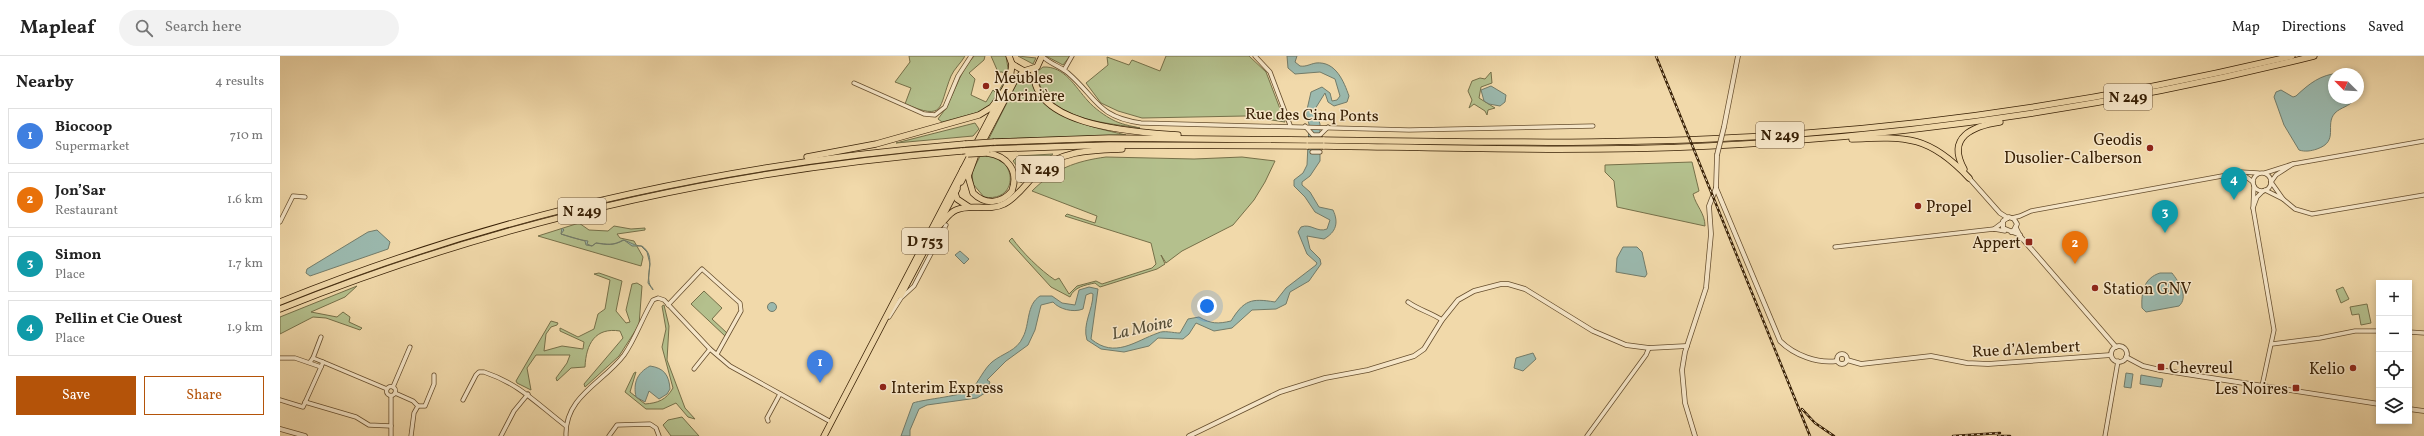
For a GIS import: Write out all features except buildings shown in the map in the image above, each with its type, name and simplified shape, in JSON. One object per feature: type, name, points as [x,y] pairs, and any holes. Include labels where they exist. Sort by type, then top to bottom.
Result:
[{"type":"main road","points":[[1009,56],[1012,64],[1024,71],[1034,69],[1039,64],[1042,56]]},
{"type":"main road","name":"N 249","points":[[280,302],[386,262],[517,221],[644,189],[784,164],[890,150],[994,142],[1188,138],[1308,140],[1321,137],[1608,142],[1835,131],[1943,120],[2064,102],[2185,80],[2292,56]]},
{"type":"main road","name":"N 249","points":[[280,309],[440,251],[531,224],[615,203],[775,172],[872,159],[947,152],[1162,145],[1602,149],[1712,146],[1832,138],[2022,115],[2180,87],[2314,56]]},
{"type":"main road","name":"D 753","points":[[824,436],[882,328],[962,169],[1003,92],[1012,74],[1012,64]]},
{"type":"main road","name":"N 249","points":[[1034,69],[1035,80],[1043,95],[1057,109],[1070,116],[1113,129],[1183,135],[1188,138]]},
{"type":"main road","name":"D 753","points":[[889,313],[908,288],[936,228],[1014,82],[1024,71]]},
{"type":"main road","name":"N 249","points":[[784,164],[789,160],[876,144],[979,115],[992,106],[1003,92]]},
{"type":"main road","name":"N 249","points":[[1969,178],[1960,162],[1958,151],[1960,141],[1966,133],[1975,127],[2018,118],[2022,115]]},
{"type":"main road","name":"N 249","points":[[1832,138],[1839,140],[1894,137],[1917,141],[1944,154],[1969,178]]},
{"type":"main road","name":"N 249","points":[[936,228],[950,214],[969,207],[993,208],[1006,204],[1042,168],[1065,156],[1078,152],[1158,148],[1162,145]]},
{"type":"main road","name":"N 249","points":[[975,156],[968,176],[973,193],[986,201],[996,202],[1002,200],[1012,191],[1015,178],[1011,166],[1005,159],[989,151]]},
{"type":"main road","points":[[962,169],[955,193],[961,202],[969,207]]},
{"type":"main road","points":[[908,288],[904,284],[921,249]]},
{"type":"street","points":[[854,83],[924,114],[935,115],[945,107],[958,76],[971,56]]},
{"type":"street","name":"Rue des Cinq Ponts","points":[[1042,56],[1064,70],[1097,105],[1108,113],[1130,121],[1156,124],[1290,125],[1416,130],[1593,126]]},
{"type":"street","points":[[1064,70],[1072,56]]},
{"type":"street","points":[[1255,56],[1270,72],[1290,125]]},
{"type":"street","points":[[1695,436],[1682,382],[1683,361],[1706,288],[1711,234],[1708,206],[1716,188],[1717,155],[1738,56]]},
{"type":"street","points":[[1039,64],[1052,63]]},
{"type":"street","points":[[1302,126],[1313,135],[1321,137],[1330,127]]},
{"type":"street","points":[[1994,229],[2010,218],[2020,216],[2031,211],[2241,172],[2265,173],[2293,164],[2424,141]]},
{"type":"street","points":[[1312,152],[1320,152]]},
{"type":"street","points":[[2253,208],[2257,197],[2276,175],[2293,164]]},
{"type":"street","points":[[2259,173],[2255,177],[2253,208],[2274,330],[2262,386]]},
{"type":"street","points":[[2265,173],[2270,176],[2271,182],[2283,199]]},
{"type":"street","points":[[2233,174],[2245,176],[2254,184],[2283,199],[2295,209],[2312,214],[2424,195]]},
{"type":"street","points":[[1969,178],[2000,214],[2006,230]]},
{"type":"street","points":[[1716,188],[1780,341],[1794,352],[1819,361],[1837,361],[1843,364],[1847,360],[1842,354],[1838,356],[1837,361]]},
{"type":"street","points":[[280,222],[293,196],[305,197]]},
{"type":"street","points":[[2000,214],[2010,218],[2016,225],[2020,236],[2116,347],[2124,348],[2126,357],[2143,366],[2156,370],[2376,404]]},
{"type":"street","points":[[2011,232],[2020,216]]},
{"type":"street","points":[[882,328],[946,225]]},
{"type":"street","points":[[1836,247],[1994,229],[2006,230],[2020,236]]},
{"type":"street","points":[[668,305],[702,269],[740,303],[741,312],[717,354]]},
{"type":"street","points":[[1189,436],[1280,392],[1325,378],[1368,370],[1414,356],[1427,345],[1452,306],[1466,296],[1487,288],[1508,284],[1525,289],[1607,338],[1626,345],[1649,348],[1687,346]]},
{"type":"street","points":[[567,436],[566,426],[573,408],[582,394],[616,365],[631,344],[653,300],[660,298],[710,349],[736,370],[831,422]]},
{"type":"street","points":[[1408,302],[1419,311],[1433,314],[1442,320]]},
{"type":"street","points":[[2272,344],[2355,332],[2376,331]]},
{"type":"street","points":[[2412,332],[2424,333]]},
{"type":"street","points":[[310,362],[321,337]]},
{"type":"street","points":[[2116,347],[2111,354],[2118,361]]},
{"type":"street","points":[[313,358],[387,389],[393,386],[410,348]]},
{"type":"street","points":[[1587,436],[1646,355],[1649,348]]},
{"type":"street","points":[[694,369],[710,349]]},
{"type":"street","name":"Rue d’Alembert","points":[[1847,360],[1861,364],[1931,356],[1967,363],[1988,364],[2111,354]]},
{"type":"street","points":[[2118,361],[2123,360],[2126,357]]},
{"type":"street","points":[[280,358],[295,358],[321,367]]},
{"type":"street","points":[[2105,436],[2118,361]]},
{"type":"street","points":[[280,400],[303,407],[323,362]]},
{"type":"street","points":[[463,400],[480,372],[501,378],[528,394],[566,426]]},
{"type":"street","points":[[395,393],[413,401],[418,406],[425,406],[434,384],[434,375]]},
{"type":"street","points":[[393,386],[395,393]]},
{"type":"street","points":[[387,389],[387,393],[391,396],[391,436]]},
{"type":"street","points":[[391,396],[395,393]]},
{"type":"street","points":[[502,436],[514,411],[528,394]]},
{"type":"street","points":[[768,421],[767,418],[780,394]]},
{"type":"street","points":[[305,402],[356,417],[369,425],[391,426]]},
{"type":"street","points":[[411,436],[414,413],[418,406]]},
{"type":"street","points":[[2412,409],[2424,411]]},
{"type":"street","points":[[609,436],[618,425],[650,424],[656,428],[658,436]]},
{"type":"street","points":[[280,429],[305,436]]},
{"type":"green space","points":[[909,56],[965,56],[951,76],[942,103],[934,111],[918,109],[905,104],[911,88],[895,82],[910,62]]},
{"type":"green space","points":[[974,56],[985,56],[984,60],[969,73],[975,79],[971,95],[986,102],[993,90],[997,94],[1008,75],[998,72],[991,56],[1006,56],[1009,75],[994,102],[987,109],[942,122],[938,119],[948,104],[963,71]]},
{"type":"green space","points":[[1018,56],[1036,58],[1033,64]]},
{"type":"green space","points":[[1046,56],[1070,56],[1063,65]]},
{"type":"green space","points":[[1166,56],[1249,56],[1266,72],[1285,122],[1245,116],[1142,118],[1118,111],[1101,103],[1086,83],[1108,65],[1107,57],[1129,65],[1132,60],[1160,71]]},
{"type":"green space","points":[[1043,67],[1057,70],[1069,78],[1090,104],[1113,120],[1140,128],[1087,119],[1062,109],[1052,101],[1039,84],[1037,77],[1038,71]]},
{"type":"green space","points":[[1491,72],[1492,83],[1481,87],[1479,98],[1495,108],[1488,110],[1487,115],[1485,111],[1474,104],[1469,108],[1472,100],[1468,91],[1472,81],[1480,78],[1485,79]]},
{"type":"green space","points":[[1024,75],[1031,75],[1037,90],[1056,111],[1082,123],[1126,135],[993,139],[987,155],[997,158],[1005,164],[1009,172],[1010,180],[1008,187],[1003,194],[995,197],[984,197],[973,184],[972,172],[1020,77]]},
{"type":"green space","points":[[975,123],[979,129],[973,136],[896,143]]},
{"type":"green space","points":[[1053,154],[1033,169],[1021,183],[1019,169],[1013,161],[1018,156]]},
{"type":"green space","points":[[1106,157],[1194,159],[1242,157],[1275,161],[1254,200],[1233,225],[1182,251],[1166,263],[1161,255],[1165,264],[1157,269],[1100,287],[1095,283],[1084,286],[1074,291],[1070,297],[1051,287],[1009,241],[1012,238],[1037,266],[1055,280],[1059,278],[1069,294],[1077,286],[1096,281],[1102,284],[1152,268],[1156,264],[1151,243],[1065,216],[1067,214],[1095,223],[1097,216],[1032,191],[1040,183],[1066,167],[1085,161]]},
{"type":"green space","points":[[1692,162],[1699,191],[1693,194],[1704,217],[1705,226],[1617,207],[1614,181],[1605,172],[1605,165]]},
{"type":"green space","points":[[579,223],[589,230],[608,231],[614,226],[631,229],[645,228],[645,230],[617,234],[620,238],[634,241],[643,257],[641,266],[538,236]]},
{"type":"green space","points":[[599,273],[622,281],[616,311],[626,323],[630,322],[626,310],[632,284],[637,283],[642,286],[639,325],[619,356],[585,387],[584,384],[623,338],[620,331],[611,330],[598,335],[590,344],[587,351],[585,367],[571,368],[557,381],[556,378],[567,363],[570,355],[536,355],[527,368],[531,390],[517,383],[516,381],[551,321],[558,323],[557,325],[551,327],[546,334],[544,351],[562,346],[583,349],[584,342],[560,331],[560,328],[578,337],[594,329],[598,314],[605,309],[610,280],[594,274]]},
{"type":"green space","points":[[357,286],[345,297],[311,312],[337,317],[343,312],[350,317],[349,322],[362,328],[360,330],[326,318],[313,317],[280,334],[280,317]]},
{"type":"green space","points":[[2343,287],[2349,299],[2341,303],[2336,290]]},
{"type":"green space","points":[[704,291],[722,308],[712,319],[727,333],[725,336],[691,304]]},
{"type":"green space","points":[[2367,304],[2371,323],[2361,325],[2359,314],[2352,315],[2350,307]]},
{"type":"green space","points":[[664,305],[669,326],[667,360],[685,408],[695,419],[688,417],[676,403],[663,409],[646,409],[625,392],[634,373],[636,372],[630,392],[645,404],[654,403],[661,400],[668,395],[673,388],[662,347],[666,329],[662,306]]},
{"type":"green space","points":[[682,417],[699,436],[671,436],[663,425],[668,420]]},
{"type":"water","points":[[1287,56],[1297,56],[1295,62],[1300,66],[1316,63],[1329,65],[1342,79],[1349,96],[1347,102],[1334,106],[1328,102],[1325,93],[1315,109],[1320,124],[1320,161],[1310,176],[1302,182],[1302,185],[1310,192],[1319,207],[1333,210],[1336,223],[1334,230],[1324,239],[1307,236],[1310,249],[1320,259],[1321,264],[1309,281],[1290,292],[1286,304],[1276,309],[1252,310],[1232,328],[1214,331],[1196,323],[1189,334],[1183,339],[1158,338],[1149,346],[1124,352],[1101,349],[1087,340],[1086,328],[1093,300],[1093,294],[1091,293],[1086,295],[1083,309],[1075,311],[1066,310],[1053,302],[1041,305],[1035,330],[1028,345],[1006,361],[987,380],[990,382],[985,393],[977,398],[927,405],[919,409],[910,430],[910,436],[901,436],[913,403],[961,394],[972,389],[986,368],[992,362],[1017,346],[1025,332],[1032,304],[1040,296],[1052,296],[1062,303],[1075,305],[1079,290],[1089,287],[1098,289],[1091,339],[1108,348],[1117,348],[1133,344],[1160,332],[1180,333],[1188,319],[1199,317],[1215,323],[1231,321],[1240,309],[1249,302],[1260,300],[1275,302],[1286,288],[1316,265],[1317,263],[1307,254],[1298,232],[1301,227],[1305,226],[1320,230],[1327,229],[1330,220],[1315,212],[1305,197],[1294,186],[1294,180],[1303,173],[1307,165],[1309,124],[1306,114],[1311,92],[1322,87],[1330,93],[1332,101],[1337,100],[1340,96],[1335,79],[1320,72],[1295,74],[1288,68]]},
{"type":"water","points":[[2328,75],[2328,104],[2350,104],[2335,113],[2332,118],[2330,137],[2324,146],[2310,151],[2299,150],[2284,125],[2274,97],[2276,92],[2281,90],[2293,97],[2296,96],[2316,80]]},
{"type":"water","points":[[1491,86],[1506,95],[1505,102],[1500,106],[1489,104],[1484,101],[1481,90]]},
{"type":"water","points":[[377,230],[390,242],[388,249],[310,276],[306,273],[307,269],[368,232]]},
{"type":"water","points":[[581,240],[588,241],[587,244],[592,246],[586,245],[585,241]]},
{"type":"water","points":[[625,240],[642,246],[646,250],[649,255],[650,263],[647,252],[641,246],[632,246]]},
{"type":"water","points":[[1623,247],[1637,247],[1642,252],[1647,274],[1645,277],[1616,272],[1617,258]]},
{"type":"water","points":[[960,251],[969,259],[964,264],[955,255]]},
{"type":"water","points":[[2160,273],[2172,273],[2182,290],[2182,302],[2179,306],[2146,312],[2142,308],[2143,291],[2150,278]]},
{"type":"water","points":[[772,302],[777,307],[772,312],[767,307]]},
{"type":"water","points":[[1533,353],[1536,359],[1523,371],[1514,368],[1516,358]]},
{"type":"water","points":[[650,366],[659,368],[665,373],[670,389],[667,394],[659,399],[649,391],[645,402],[636,397],[635,387],[639,375]]},
{"type":"water","points":[[2126,373],[2133,374],[2131,388],[2124,387]]},
{"type":"water","points":[[2141,375],[2163,379],[2161,387],[2140,384]]},
{"type":"railway","points":[[1656,56],[1810,436]]},
{"type":"railway","points":[[1802,409],[1815,423],[1834,436]]},
{"type":"railway","points":[[1953,436],[2000,433]]},
{"type":"railway","points":[[1998,436],[2010,436]]},
{"type":"place","name":"Meubles Morinière","points":[[986,86]]},
{"type":"place","name":"Geodis Dusolier-Calberson","points":[[2150,148]]},
{"type":"place","name":"Pellin et Cie Ouest","points":[[2234,200]]},
{"type":"place","name":"Propel","points":[[1918,206]]},
{"type":"place","name":"Simon","points":[[2165,233]]},
{"type":"place","name":"Appert","points":[[2029,242]]},
{"type":"place","name":"Jon’Sar","points":[[2075,264]]},
{"type":"place","name":"Station GNV","points":[[2095,288]]},
{"type":"place","name":"Chevreul","points":[[2161,367]]},
{"type":"place","name":"Kelio","points":[[2353,368]]},
{"type":"place","name":"Biocoop","points":[[820,383]]},
{"type":"place","name":"Interim Express","points":[[883,387]]},
{"type":"place","name":"Les Noires","points":[[2296,388]]},
{"type":"water label","name":"La Moine","points":[[1142,327]]}]
